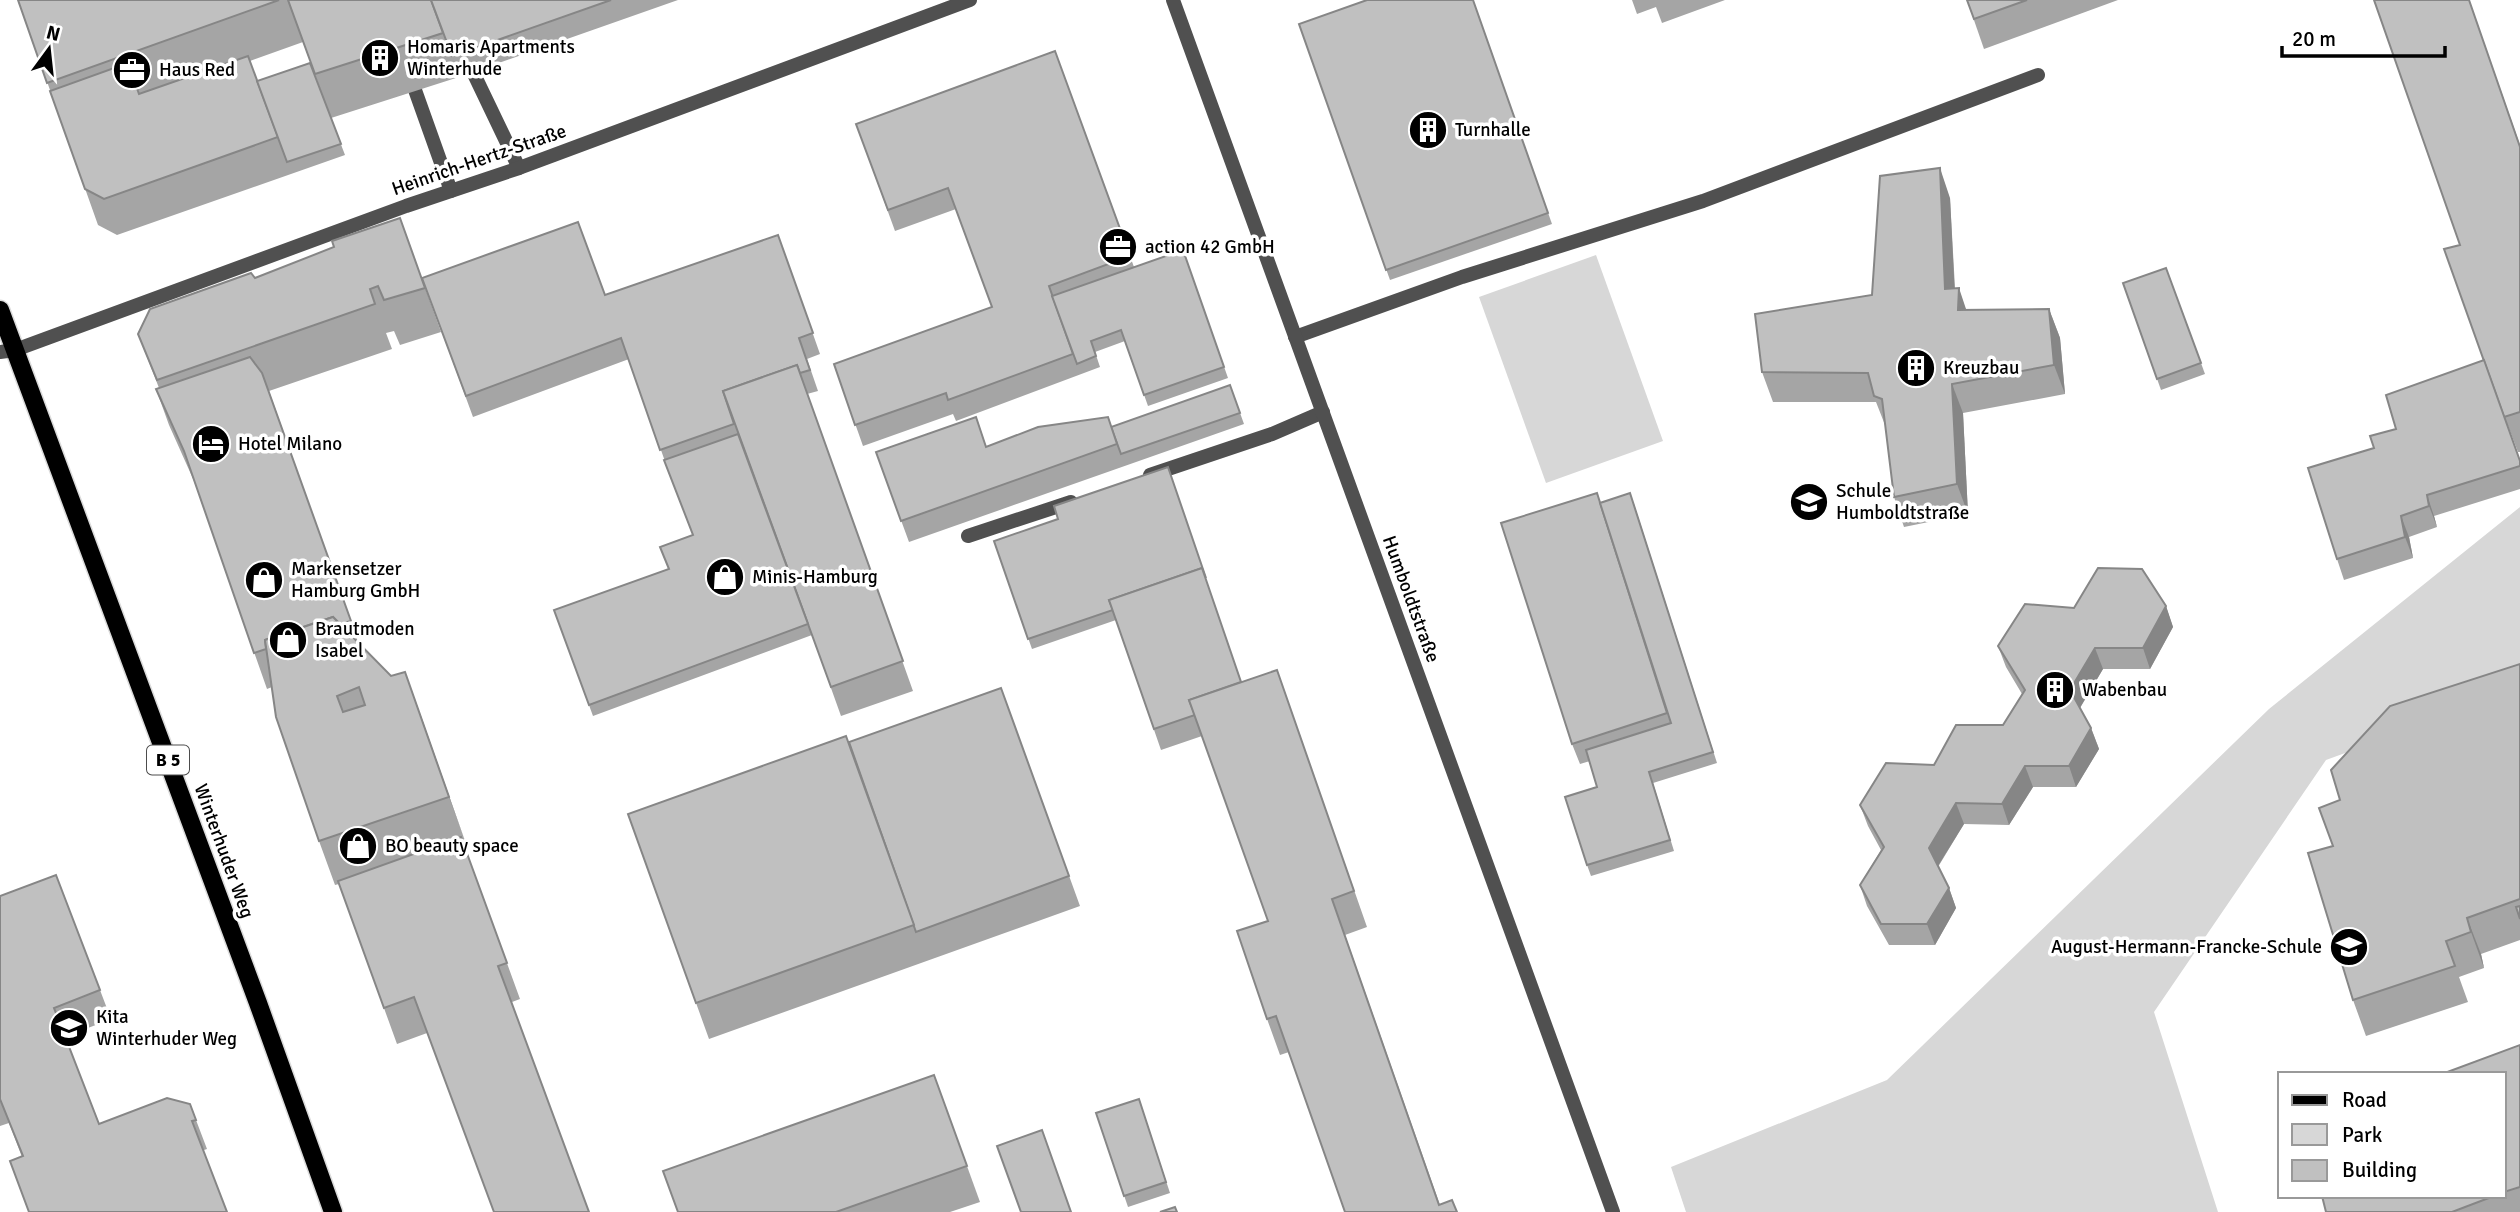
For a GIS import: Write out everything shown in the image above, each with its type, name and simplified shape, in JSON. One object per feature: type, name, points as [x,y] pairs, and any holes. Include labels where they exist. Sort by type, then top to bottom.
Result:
[{"type":"main road","name":"Winterhuder Weg","points":[[0,310],[7,351],[253,990],[333,1212]]},
{"type":"street","name":"Heinrich-Hertz-Straße","points":[[7,351],[519,168],[970,0]]},
{"type":"street","name":"Humboldtstraße","points":[[1173,0],[1613,1212]]},
{"type":"street","points":[[473,72],[519,168]]},
{"type":"street","points":[[1295,337],[1462,277],[1703,201],[2038,75]]},
{"type":"street","points":[[415,90],[451,191]]},
{"type":"street","points":[[1140,478],[1272,434],[1323,412]]},
{"type":"street","points":[[968,536],[1087,496]]},
{"type":"green space","points":[[1596,255],[1663,441],[1546,483],[1479,297]]},
{"type":"green space","points":[[2520,507],[2520,689],[2326,760],[2154,1012],[2218,1212],[1686,1212],[1671,1167],[1887,1080],[2269,709]]},
{"type":"building","points":[[18,0],[279,0],[47,83]]},
{"type":"building","points":[[288,0],[431,0],[443,33],[315,74]]},
{"type":"building","points":[[431,0],[611,0],[452,56]]},
{"type":"building","name":"Turnhalle","points":[[1367,0],[1473,0],[1548,213],[1386,270],[1299,24]]},
{"type":"building","points":[[1967,0],[2027,0],[1974,19]]},
{"type":"building","points":[[2374,0],[2469,0],[2520,147],[2520,412],[2504,417],[2444,249],[2460,245]]},
{"type":"building","points":[[1055,51],[1130,256],[1049,286],[1073,354],[948,400],[946,393],[855,425],[834,364],[992,307],[948,188],[888,210],[856,124]]},
{"type":"building","points":[[248,56],[278,137],[104,199],[85,189],[50,91],[128,63],[139,94]]},
{"type":"building","points":[[310,63],[341,144],[287,162],[257,81]]},
{"type":"building","name":"Kreuzbau","points":[[1940,168],[1945,289],[1959,288],[1958,310],[2049,309],[2054,365],[1952,384],[1957,484],[1894,497],[1882,399],[1874,396],[1868,373],[1762,372],[1755,314],[1872,295],[1880,176]]},
{"type":"building","points":[[400,218],[425,288],[384,300],[378,286],[370,289],[375,304],[157,380],[138,334],[150,309],[251,273],[255,278],[334,247],[332,241]]},
{"type":"building","points":[[578,222],[605,295],[778,235],[813,333],[799,338],[810,370],[800,373],[797,365],[723,391],[734,424],[660,450],[621,338],[466,396],[422,278]]},
{"type":"building","points":[[1183,250],[1224,367],[1144,395],[1121,330],[1091,341],[1096,356],[1077,364],[1052,296]]},
{"type":"building","points":[[2166,268],[2201,363],[2157,379],[2123,283]]},
{"type":"building","points":[[250,357],[262,373],[351,621],[340,624],[333,617],[265,640],[266,649],[254,653],[184,451],[156,389]]},
{"type":"building","points":[[2484,360],[2520,466],[2427,495],[2429,506],[2401,516],[2405,537],[2337,559],[2308,468],[2374,448],[2370,436],[2396,429],[2386,395]]},
{"type":"building","points":[[797,365],[903,661],[831,687],[723,391]]},
{"type":"building","points":[[1230,385],[1240,413],[1121,454],[1111,427]]},
{"type":"building","points":[[976,417],[986,447],[1038,427],[1108,417],[1117,444],[901,521],[876,452]]},
{"type":"building","points":[[738,434],[808,624],[589,705],[554,610],[669,569],[660,547],[693,535],[664,460]]},
{"type":"building","points":[[1168,467],[1206,578],[1202,568],[1109,600],[1113,610],[1028,639],[994,541],[1058,519],[1054,506]]},
{"type":"building","points":[[1597,493],[1667,713],[1572,744],[1501,523]]},
{"type":"building","points":[[1630,493],[1713,752],[1649,772],[1670,840],[1587,865],[1565,797],[1597,787],[1586,750],[1671,723],[1600,503]]},
{"type":"building","points":[[1202,568],[1241,682],[1189,700],[1195,715],[1154,729],[1109,600]]},
{"type":"building","points":[[2098,568],[2142,569],[2166,606],[2143,648],[2095,648],[2070,690],[2091,728],[2069,766],[2025,766],[2002,804],[1956,803],[1929,848],[1949,888],[1927,924],[1881,924],[1860,885],[1884,847],[1860,805],[1886,763],[1934,765],[1956,725],[2003,725],[2025,690],[1998,646],[2025,604],[2074,608]]},
{"type":"building","points":[[333,617],[391,676],[405,672],[449,797],[319,841],[276,717],[265,640]],"holes":[[[359,687],[365,705],[343,712],[337,696]]]},
{"type":"building","points":[[2520,664],[2520,899],[2467,918],[2471,932],[2446,941],[2455,966],[2353,1000],[2308,853],[2333,846],[2319,808],[2340,800],[2331,770],[2390,706]]},
{"type":"building","points":[[1277,670],[1354,891],[1332,899],[1439,1205],[1452,1200],[1457,1212],[1345,1212],[1276,1016],[1267,1019],[1237,931],[1268,921],[1189,700]]},
{"type":"building","points":[[1001,688],[1069,876],[916,932],[849,742]]},
{"type":"building","points":[[846,736],[914,925],[696,1003],[628,814]]},
{"type":"building","points":[[461,837],[507,963],[498,966],[589,1212],[494,1212],[414,997],[384,1008],[338,881]]},
{"type":"building","name":"Kita Winterhuder Weg","points":[[56,875],[100,990],[54,1008],[99,1124],[167,1098],[190,1104],[196,1120],[192,1121],[227,1212],[29,1212],[10,1161],[23,1156],[0,1099],[0,896]]},
{"type":"building","points":[[2520,1045],[2520,1187],[2506,1191],[2506,1072],[2447,1072]]},
{"type":"building","points":[[934,1075],[967,1166],[836,1212],[678,1212],[663,1171]]},
{"type":"building","points":[[1139,1099],[1166,1182],[1124,1196],[1096,1113]]},
{"type":"building","points":[[1042,1130],[1071,1212],[1021,1212],[997,1146]]},
{"type":"building","points":[[2322,1198],[2489,1198],[2452,1212],[2326,1212]]},
{"type":"building","points":[[1175,1207],[1177,1212],[1160,1212]]},
{"type":"place","name":"Homaris Apartments Winterhude","points":[[380,58]]},
{"type":"place","name":"Haus Red","points":[[132,70]]},
{"type":"place","name":"Turnhalle","points":[[1428,130]]},
{"type":"place","name":"action 42 GmbH","points":[[1118,247]]},
{"type":"place","name":"Kreuzbau","points":[[1916,368]]},
{"type":"place","name":"Hotel Milano","points":[[211,444]]},
{"type":"place","name":"Schule Humboldtstraße","points":[[1809,502]]},
{"type":"place","name":"Minis-Hamburg","points":[[725,577]]},
{"type":"place","name":"Markensetzer Hamburg GmbH","points":[[264,580]]},
{"type":"place","name":"Brautmoden Isabel","points":[[288,640]]},
{"type":"place","name":"Wabenbau","points":[[2055,690]]},
{"type":"place","name":"BO beauty space","points":[[358,846]]},
{"type":"place","name":"August-Hermann-Francke-Schule","points":[[2349,947]]},
{"type":"place","name":"Kita Winterhuder Weg","points":[[69,1028]]}]
